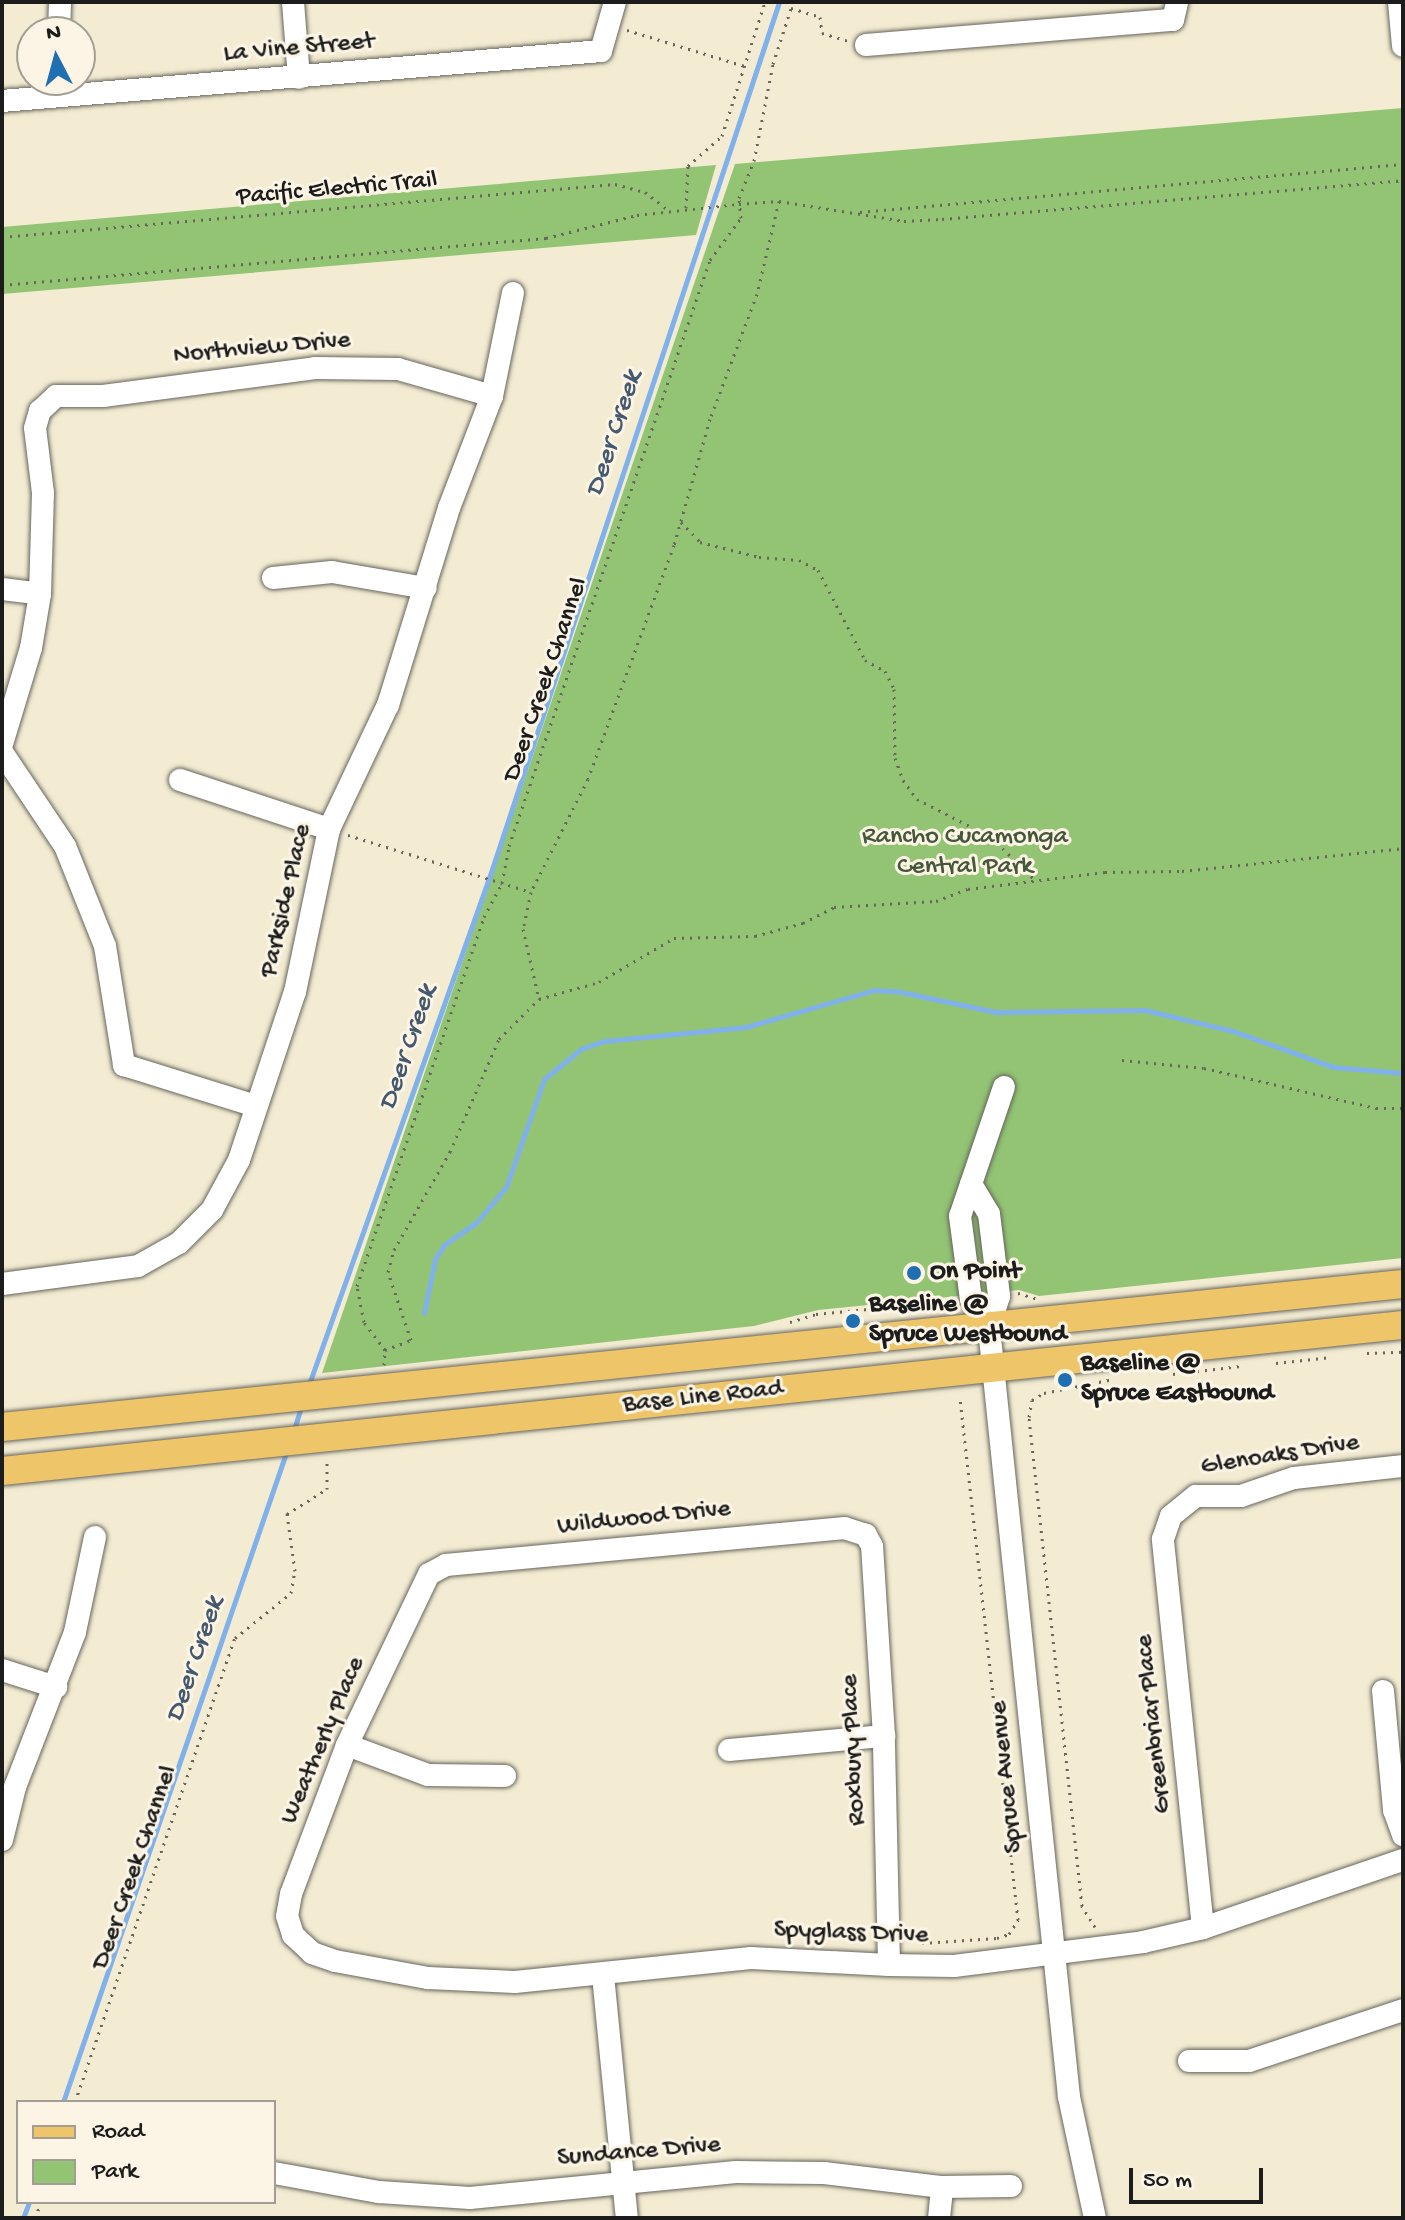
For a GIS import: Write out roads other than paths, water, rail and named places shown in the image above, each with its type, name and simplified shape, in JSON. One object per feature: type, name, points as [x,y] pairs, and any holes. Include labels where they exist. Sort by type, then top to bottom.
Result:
[{"type":"main road","name":"Base Line Road","points":[[2,1427],[1403,1284]]},
{"type":"main road","name":"Base Line Road","points":[[2,1471],[1403,1325]]},
{"type":"street","points":[[293,2],[299,78]]},
{"type":"street","name":"La Vine Street","points":[[96,87],[299,78],[601,51],[615,2]]},
{"type":"street","points":[[1399,2],[1403,46]]},
{"type":"street","points":[[866,45],[1175,11]]},
{"type":"street","name":"La Vine Street","points":[[2,101],[25,96]]},
{"type":"street","name":"Parkside Place","points":[[2,1284],[138,1266],[179,1243],[212,1210],[239,1160],[295,992],[329,829],[388,705],[492,396],[513,293]]},
{"type":"street","name":"Northview Drive","points":[[40,594],[43,493],[35,428],[40,411],[56,396],[103,396],[315,368],[398,369],[492,396]]},
{"type":"street","points":[[273,578],[332,572],[426,588]]},
{"type":"street","points":[[2,589],[40,594],[31,648],[2,744]]},
{"type":"street","points":[[2,752],[65,846],[105,946],[124,1065],[256,1106]]},
{"type":"street","points":[[180,780],[329,829]]},
{"type":"street","points":[[989,1328],[999,1296],[989,1214],[971,1184],[1004,1087]]},
{"type":"street","name":"Spruce Avenue","points":[[989,1328],[1069,2097],[1095,2218]]},
{"type":"street","name":"Glenoaks Drive","points":[[1171,1516],[1196,1496],[1241,1496],[1294,1478],[1403,1466]]},
{"type":"street","name":"Greenbriar Place","points":[[1171,1516],[1163,1539],[1203,1928]]},
{"type":"street","name":"Wildwood Drive","points":[[429,1574],[446,1565],[845,1528],[866,1535]]},
{"type":"street","name":"Roxbury Place","points":[[866,1535],[872,1546],[884,1736],[889,1965]]},
{"type":"street","points":[[2,1840],[15,1787],[75,1632],[95,1537]]},
{"type":"street","name":"Weatherly Place","points":[[293,1935],[287,1916],[291,1894],[347,1745],[429,1574]]},
{"type":"street","points":[[2,1670],[56,1687]]},
{"type":"street","points":[[1383,1691],[1394,1810],[1403,1835]]},
{"type":"street","points":[[729,1750],[884,1736]]},
{"type":"street","points":[[347,1745],[428,1775],[505,1776]]},
{"type":"street","name":"Spyglass Drive","points":[[293,1935],[312,1953],[335,1961],[428,1978],[515,1982],[751,1958],[954,1966],[1055,1955],[1203,1928],[1403,1860]]},
{"type":"street","points":[[603,1975],[627,2218]]},
{"type":"street","points":[[1189,2061],[1249,2061],[1403,2010]]},
{"type":"street","name":"Sundance Drive","points":[[276,2173],[379,2192],[470,2198],[786,2171],[942,2187],[1011,2186]]},
{"type":"street","points":[[939,2218],[942,2187]]},
{"type":"waterway","name":"Deer Creek","points":[[308,1387],[490,875],[779,2]]},
{"type":"waterway","points":[[424,1313],[435,1259],[444,1245],[476,1223],[506,1187],[544,1079],[581,1049],[604,1041],[746,1027],[874,990],[896,991],[996,1012],[1145,1010],[1233,1031],[1333,1067],[1403,1073]]},
{"type":"waterway","name":"Deer Creek","points":[[293,1433],[302,1404]]},
{"type":"waterway","name":"Deer Creek","points":[[64,2100],[287,1450]]},
{"type":"waterway","name":"Deer Creek","points":[[23,2218],[28,2204]]},
{"type":"place","name":"On Point","points":[[914,1273]]},
{"type":"place","name":"Baseline @ Spruce Westbound","points":[[853,1321]]},
{"type":"place","name":"Baseline @ Spruce Eastbound","points":[[1065,1380]]},
{"type":"park label","name":"Rancho Cucamonga Central Park","points":[[965,853]]}]
